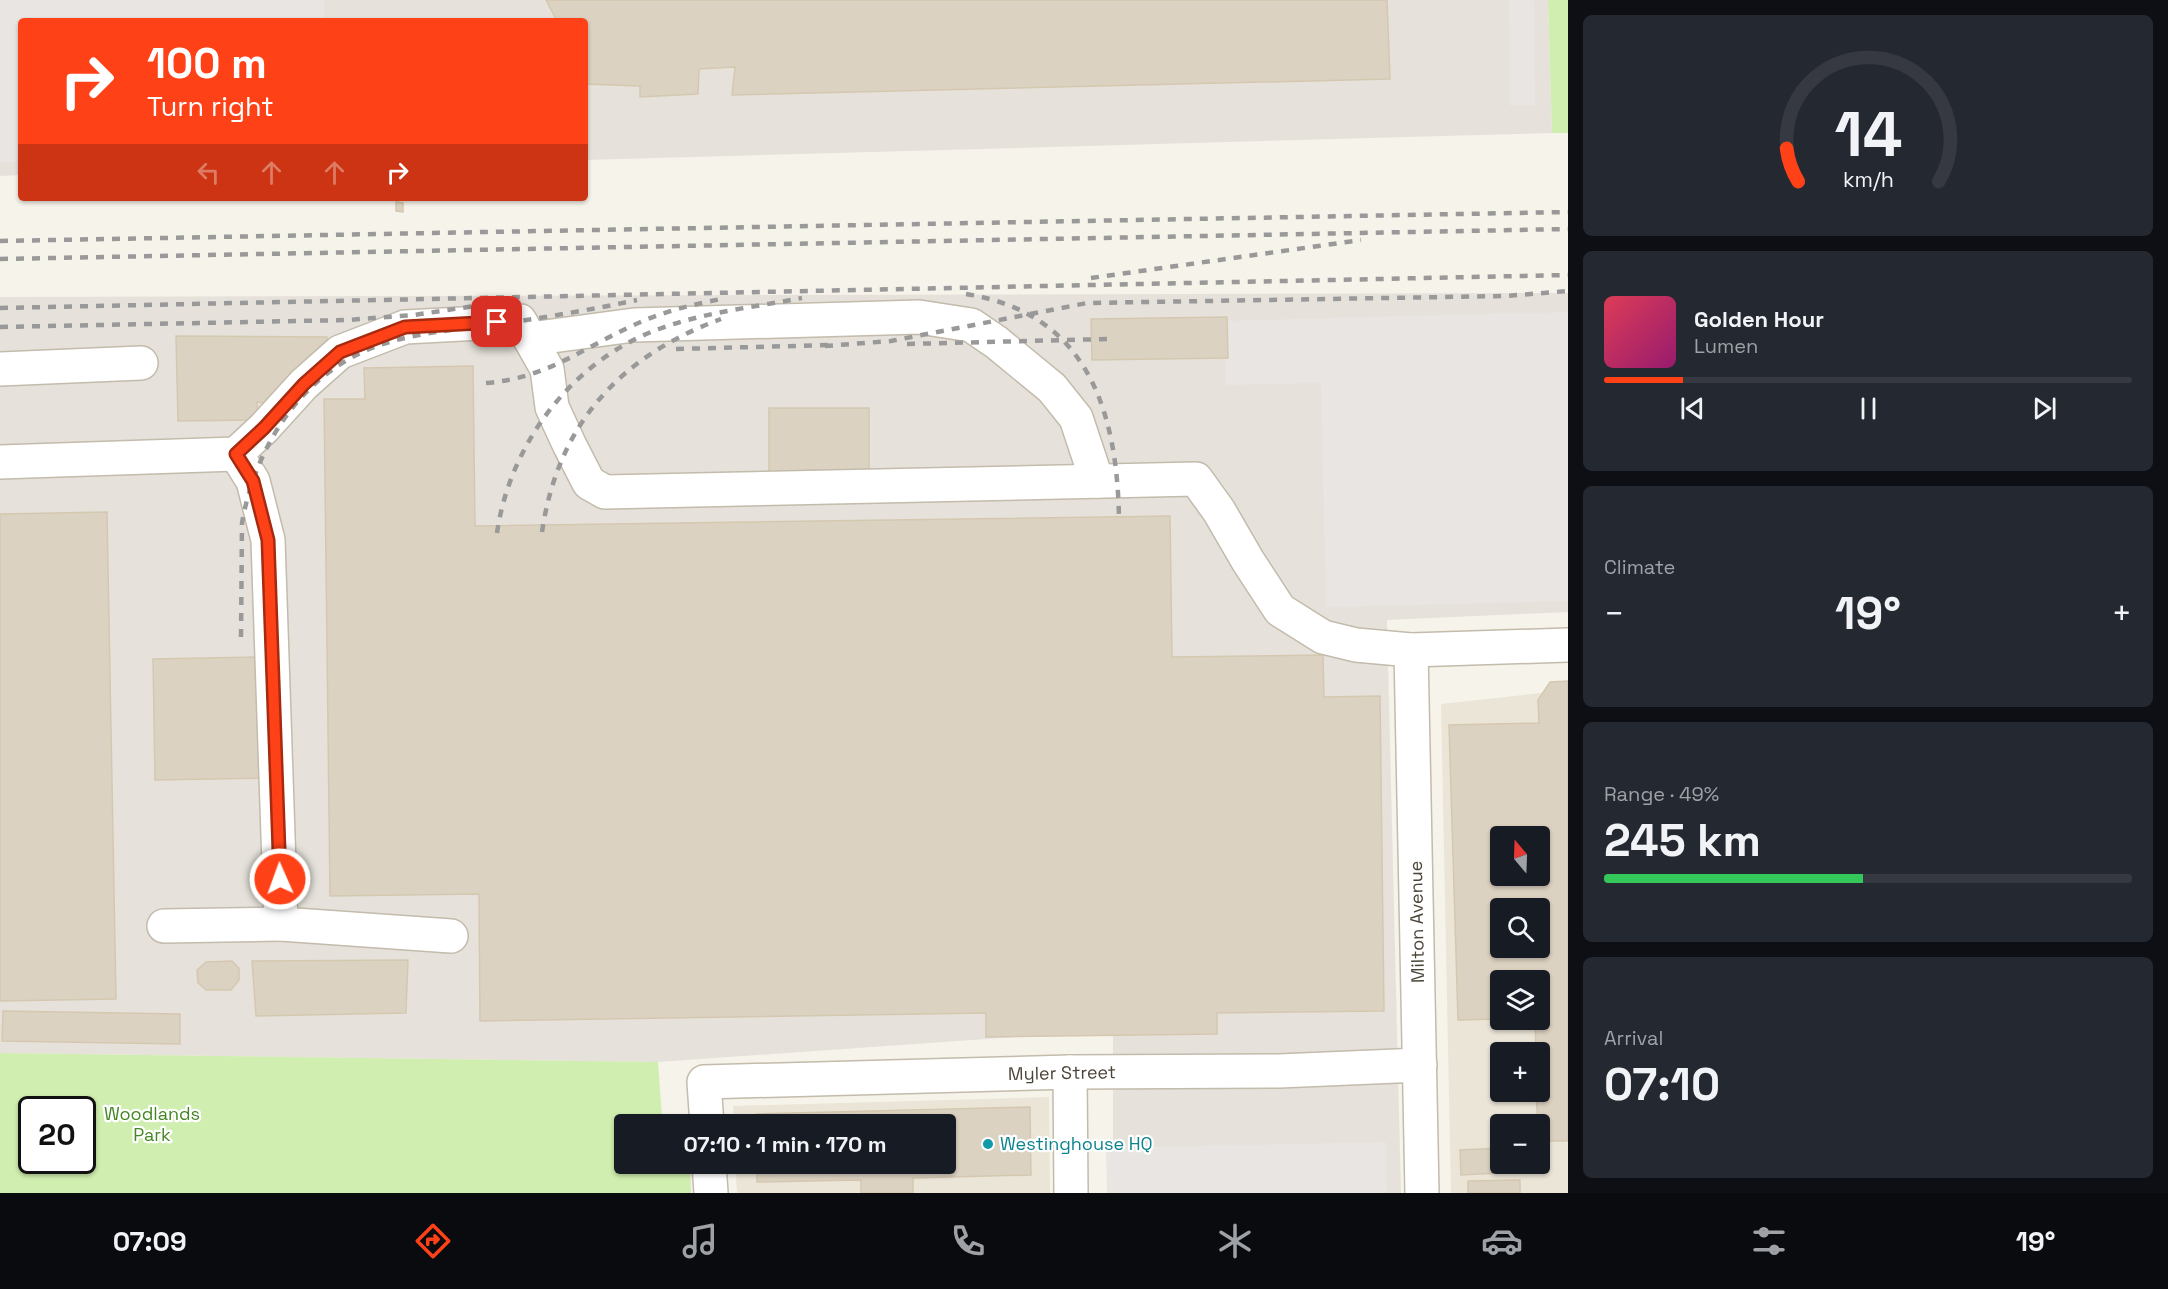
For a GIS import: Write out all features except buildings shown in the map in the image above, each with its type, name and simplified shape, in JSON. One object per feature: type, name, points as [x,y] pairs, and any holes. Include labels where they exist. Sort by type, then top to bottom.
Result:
[{"type":"street","points":[[530,339],[634,325],[919,317],[971,325],[996,342],[1052,388],[1076,418],[1097,481]]},
{"type":"street","points":[[0,462],[236,454],[264,428],[304,384],[340,352],[405,327],[520,321],[547,369],[552,407],[569,444],[589,483],[605,492],[1196,479],[1219,511],[1280,610],[1323,637],[1356,645],[1411,650],[1568,645]]},
{"type":"street","points":[[0,369],[141,363]]},
{"type":"street","points":[[236,454],[253,481],[268,540],[281,924]]},
{"type":"street","name":"Milton Avenue","points":[[1411,650],[1422,1193]]},
{"type":"street","points":[[164,926],[281,924],[451,936]]},
{"type":"street","name":"Myler Street","points":[[706,1114],[704,1082],[1070,1072],[1279,1071],[1420,1065]]},
{"type":"street","points":[[1070,1072],[1071,1193]]},
{"type":"street","points":[[710,1174],[711,1193]]},
{"type":"shaded area","points":[[0,0],[1548,0],[1552,133],[588,160],[588,18],[18,18],[18,175],[0,176]]},
{"type":"shaded area","points":[[0,0],[324,0],[324,18],[18,18],[18,162],[0,162]]},
{"type":"shaded area","points":[[1509,0],[1534,0],[1535,105],[1510,106]]},
{"type":"shaded area","points":[[1568,293],[1568,612],[1387,620],[1401,1193],[1113,1193],[1113,1030],[658,1062],[0,1053],[0,297]]},
{"type":"shaded area","points":[[1568,312],[1568,601],[1326,607],[1321,383],[1226,385],[1224,321]]},
{"type":"shaded area","points":[[1568,690],[1568,1193],[1451,1193],[1441,704]]},
{"type":"shaded area","points":[[1049,1097],[1050,1193],[737,1193],[736,1174],[956,1174],[956,1114],[733,1114],[733,1106]]},
{"type":"shaded area","points":[[1386,1142],[1387,1193],[1107,1193],[1106,1148]]},
{"type":"green space","points":[[1548,0],[1568,0],[1568,133],[1552,133]]},
{"type":"green space","name":"Woodlands Park","points":[[0,1053],[658,1062],[662,1114],[614,1114],[614,1174],[690,1174],[691,1193],[0,1193]]},
{"type":"railway","points":[[0,241],[1568,212]]},
{"type":"railway","points":[[0,259],[1568,229]]},
{"type":"railway","points":[[1091,278],[1361,240]]},
{"type":"railway","points":[[0,308],[1568,275]]},
{"type":"railway","points":[[825,346],[891,341],[1087,303],[1505,296],[1568,291]]},
{"type":"railway","points":[[966,294],[1007,305],[1041,322],[1067,345],[1087,373],[1102,405],[1111,440],[1117,478],[1119,518]]},
{"type":"railway","points":[[497,533],[504,500],[531,437],[573,383],[599,361],[628,343],[676,323],[712,314],[802,298]]},
{"type":"railway","points":[[486,383],[508,380],[546,369],[644,320],[676,309],[721,299]]},
{"type":"railway","points":[[241,637],[242,523],[248,495],[270,442],[285,418],[323,377],[346,360],[372,348],[401,339],[547,317],[637,300]]},
{"type":"railway","points":[[0,327],[347,320],[414,315],[488,304]]},
{"type":"railway","points":[[542,532],[550,493],[563,458],[579,427],[600,399],[624,374],[653,353],[685,334],[721,319]]},
{"type":"railway","points":[[907,344],[1107,339]]},
{"type":"railway","points":[[676,349],[832,345]]},
{"type":"place","name":"Westinghouse HQ","points":[[988,1144]]},
{"type":"route","points":[[280,879],[268,540],[253,481],[236,454],[264,428],[304,384],[340,352],[405,327],[497,322]]}]
